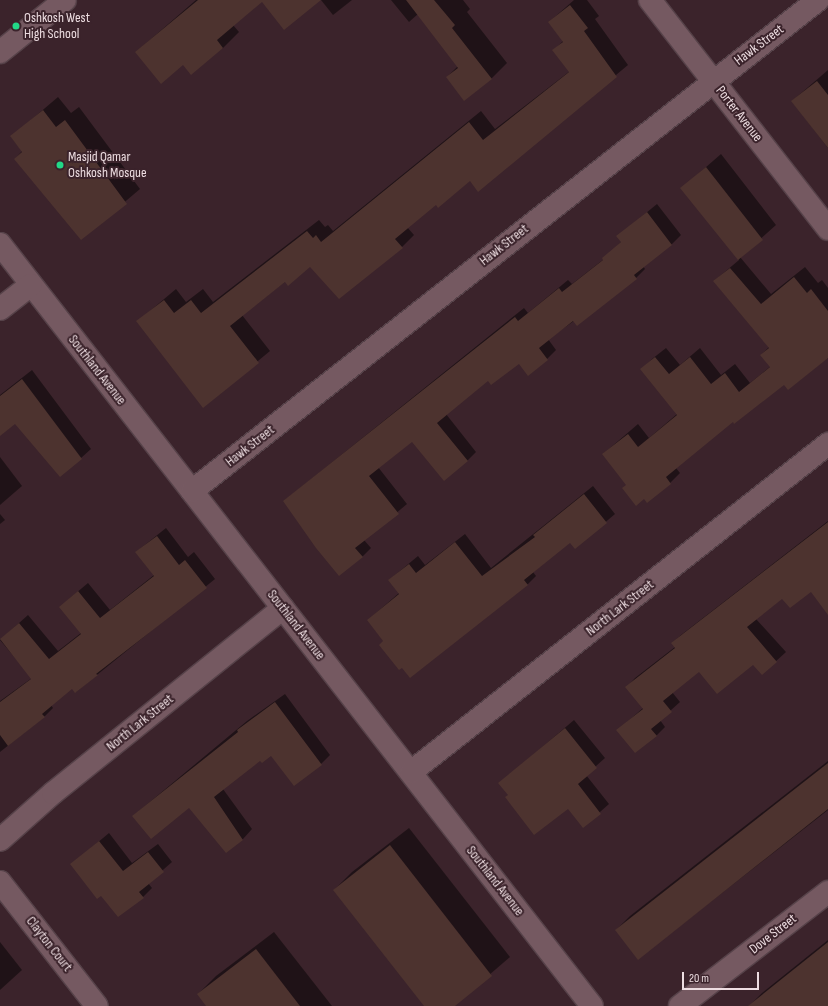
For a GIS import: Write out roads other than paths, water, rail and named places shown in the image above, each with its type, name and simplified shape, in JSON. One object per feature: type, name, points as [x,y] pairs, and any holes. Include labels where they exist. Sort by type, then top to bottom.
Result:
[{"type":"street","points":[[0,52],[65,0]]},
{"type":"street","name":"Porter Avenue","points":[[650,0],[828,229]]},
{"type":"street","name":"Hawk Street","points":[[192,491],[713,80],[818,0]]},
{"type":"street","name":"Southland Avenue","points":[[0,244],[592,1006]]},
{"type":"street","points":[[0,310],[31,285]]},
{"type":"street","name":"North Lark Street","points":[[411,772],[828,444]]},
{"type":"street","name":"North Lark Street","points":[[0,840],[53,793],[283,608]]},
{"type":"street","name":"Clayton Court","points":[[0,882],[97,1006]]},
{"type":"street","name":"Dove Street","points":[[680,1006],[828,892]]},
{"type":"place","name":"Oshkosh West High School","points":[[16,26]]},
{"type":"place","name":"Masjid Qamar Oshkosh Mosque","points":[[60,165]]}]
